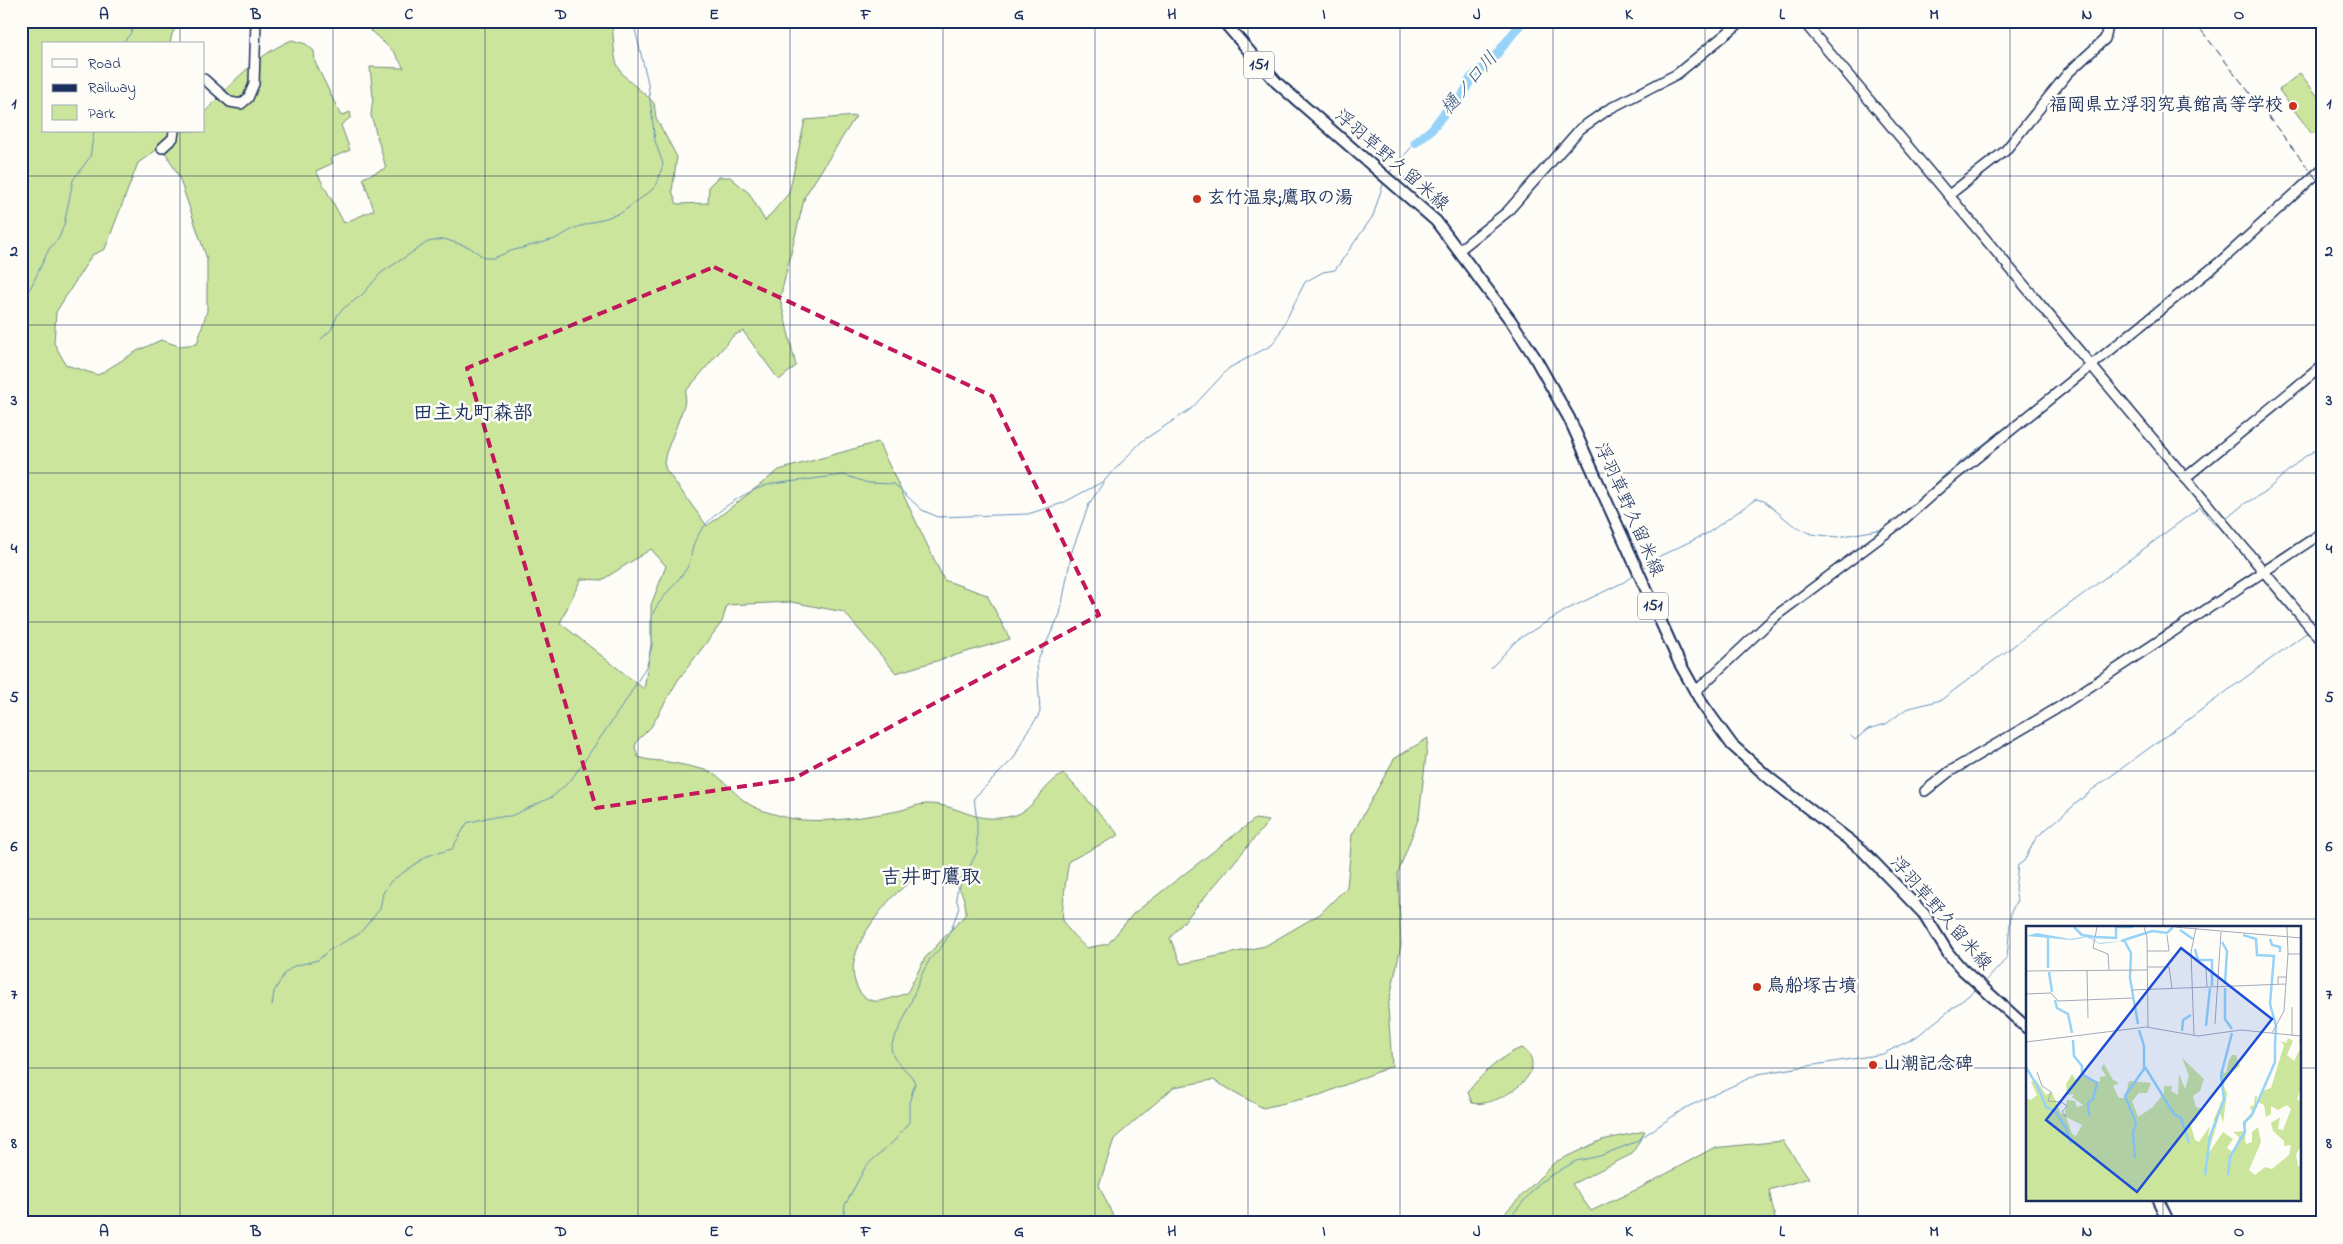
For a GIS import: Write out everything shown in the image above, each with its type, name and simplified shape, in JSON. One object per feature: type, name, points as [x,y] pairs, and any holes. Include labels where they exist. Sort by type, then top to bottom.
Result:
[{"type":"main road","name":"浮羽草野久留米線","points":[[1223,21],[1276,82],[1432,216],[1524,340],[1554,392],[1617,521],[1668,640],[1696,692],[1732,745],[1768,778],[1862,850],[1919,908],[1953,959],[2026,1027]]},
{"type":"main road","points":[[2159,1202],[2169,1223]]},
{"type":"street","points":[[205,80],[230,102],[241,104],[248,98],[254,84],[256,21]]},
{"type":"street","points":[[1458,251],[1507,212],[1580,129],[1602,113],[1677,74],[1742,21]]},
{"type":"street","points":[[1802,21],[2322,641]]},
{"type":"street","points":[[1949,195],[2005,151],[2068,73],[2105,39],[2107,30],[2101,21]]},
{"type":"street","points":[[162,148],[168,144],[174,132]]},
{"type":"street","points":[[1696,692],[1777,615],[1902,522],[1944,484],[2221,261],[2322,169]]},
{"type":"street","points":[[2185,478],[2322,366]]},
{"type":"street","points":[[1926,791],[1949,772],[2056,709],[2322,533]]},
{"type":"highlighted area","points":[[714,267],[992,396],[1099,615],[793,779],[596,808],[467,368]]},
{"type":"green space","points":[[21,21],[180,21],[172,34],[170,42],[42,42],[42,132],[205,132],[205,112],[255,62],[292,40],[306,44],[314,51],[315,62],[341,116],[350,112],[351,117],[341,125],[350,150],[331,158],[333,163],[316,171],[344,223],[374,210],[363,178],[386,168],[371,115],[373,97],[370,67],[404,68],[394,52],[360,21],[611,21],[614,52],[620,71],[654,103],[656,118],[677,157],[672,191],[677,204],[708,203],[709,186],[718,177],[730,177],[749,193],[765,221],[789,193],[805,120],[856,116],[805,196],[780,298],[796,366],[779,380],[743,331],[733,336],[686,391],[684,406],[666,453],[664,463],[666,470],[707,526],[779,470],[878,442],[944,580],[987,595],[1010,639],[896,673],[844,612],[791,602],[727,605],[722,622],[678,680],[651,727],[637,741],[635,747],[638,757],[705,770],[717,776],[754,807],[781,816],[808,820],[855,818],[927,804],[949,807],[987,818],[1012,816],[1027,809],[1051,783],[1064,774],[1119,835],[1069,861],[1063,901],[1063,920],[1070,932],[1086,948],[1108,944],[1133,914],[1255,819],[1269,821],[1170,938],[1181,964],[1265,946],[1320,914],[1347,887],[1352,835],[1394,759],[1428,738],[1419,817],[1398,873],[1401,945],[1388,1007],[1392,1066],[1320,1095],[1263,1108],[1213,1080],[1174,1087],[1114,1139],[1099,1185],[1116,1223],[21,1223]],"holes":[[[162,146],[179,177],[207,259],[207,311],[197,344],[179,346],[161,340],[137,351],[98,375],[66,365],[54,343],[56,312],[92,255],[105,249],[138,163]],[[651,549],[666,566],[651,605],[651,645],[644,689],[560,623],[581,579],[602,580]],[[926,870],[943,874],[955,883],[963,897],[966,914],[925,958],[907,993],[882,1001],[868,999],[860,992],[854,977],[853,966],[859,945],[870,925],[892,897]]]},
{"type":"green space","points":[[2300,73],[2322,102],[2322,127],[2312,134],[2279,90]]},
{"type":"green space","points":[[1522,1048],[1531,1057],[1532,1067],[1527,1077],[1507,1094],[1494,1100],[1472,1103],[1468,1092],[1478,1080],[1500,1060],[1515,1050]]},
{"type":"green space","points":[[1645,1131],[1632,1154],[1572,1184],[1591,1211],[1644,1186],[1713,1148],[1783,1141],[1809,1178],[1769,1190],[1776,1223],[1495,1223],[1555,1162],[1602,1140]]},
{"type":"waterway","points":[[124,42],[131,33],[135,21]]},
{"type":"waterway","points":[[321,339],[331,330],[338,314],[362,295],[381,273],[428,242],[444,239],[469,247],[485,258],[494,258],[511,251],[555,239],[575,228],[621,213],[652,190],[657,184],[663,164],[655,141],[648,83],[633,21]]},
{"type":"waterway","name":"樋ノ口川","points":[[1415,143],[1432,129],[1449,107],[1462,97],[1471,78],[1492,60],[1523,21]]},
{"type":"waterway","points":[[21,300],[31,287],[49,249],[59,238],[64,225],[73,180],[90,157],[94,132]]},
{"type":"waterway","points":[[1389,173],[1415,143]]},
{"type":"waterway","points":[[2309,173],[2322,163]]},
{"type":"waterway","points":[[2297,185],[2304,178]]},
{"type":"waterway","points":[[843,1223],[845,1205],[866,1166],[895,1140],[909,1122],[909,1103],[915,1083],[912,1077],[894,1058],[891,1048],[893,1041],[923,972],[930,959],[949,935],[959,908],[956,898],[957,892],[977,852],[977,821],[974,798],[1014,758],[1026,733],[1040,712],[1037,662],[1060,614],[1072,551],[1089,504],[1105,480],[1142,441],[1191,409],[1229,368],[1272,345],[1305,282],[1323,272],[1335,270],[1373,216],[1384,181]]},
{"type":"waterway","points":[[2212,262],[2237,240]]},
{"type":"waterway","points":[[2064,381],[2085,365]]},
{"type":"waterway","points":[[1958,464],[2056,388]]},
{"type":"waterway","points":[[2226,519],[2244,504],[2265,492],[2301,459],[2322,446]]},
{"type":"waterway","points":[[1905,513],[1949,471]]},
{"type":"waterway","points":[[272,1005],[274,992],[284,974],[294,966],[318,960],[329,950],[359,934],[380,909],[383,893],[391,881],[427,856],[452,849],[467,823],[490,817],[511,816],[552,797],[571,780],[627,699],[647,665],[652,646],[652,617],[654,611],[687,568],[696,539],[718,512],[740,497],[772,484],[844,475],[868,483],[894,484],[922,510],[938,517],[1028,514],[1063,503],[1104,481]]},
{"type":"waterway","points":[[1643,568],[1660,556],[1708,533],[1756,499],[1764,501],[1793,525],[1812,534],[1837,537],[1884,529]]},
{"type":"waterway","points":[[1851,736],[1855,740],[1868,729],[1886,724],[1906,709],[1941,700],[2200,507],[2216,526],[2218,524]]},
{"type":"waterway","points":[[1491,668],[1517,640],[1568,609],[1624,582],[1635,574]]},
{"type":"waterway","points":[[2316,626],[2322,622]]},
{"type":"waterway","points":[[1985,982],[2007,958],[2011,912],[2017,900],[2015,889],[2018,865],[2024,861],[2036,838],[2092,790],[2309,631]]},
{"type":"waterway","points":[[1505,1223],[1540,1182],[1576,1161],[1600,1156],[1635,1142],[1685,1108],[1758,1074],[1883,1054],[1916,1037],[1978,988]]},
{"type":"railway","points":[[2194,21],[2322,186]]},
{"type":"place","name":"福岡県立浮羽究真館高等学校","points":[[2293,106]]},
{"type":"place","name":"玄竹温泉;鷹取の湯","points":[[1197,199]]},
{"type":"place","name":"鳥船塚古墳","points":[[1757,987]]},
{"type":"place","name":"山潮記念碑","points":[[1873,1065]]},
{"type":"district","name":"田主丸町森部","points":[[473,414]]},
{"type":"district","name":"吉井町鷹取","points":[[931,878]]}]
